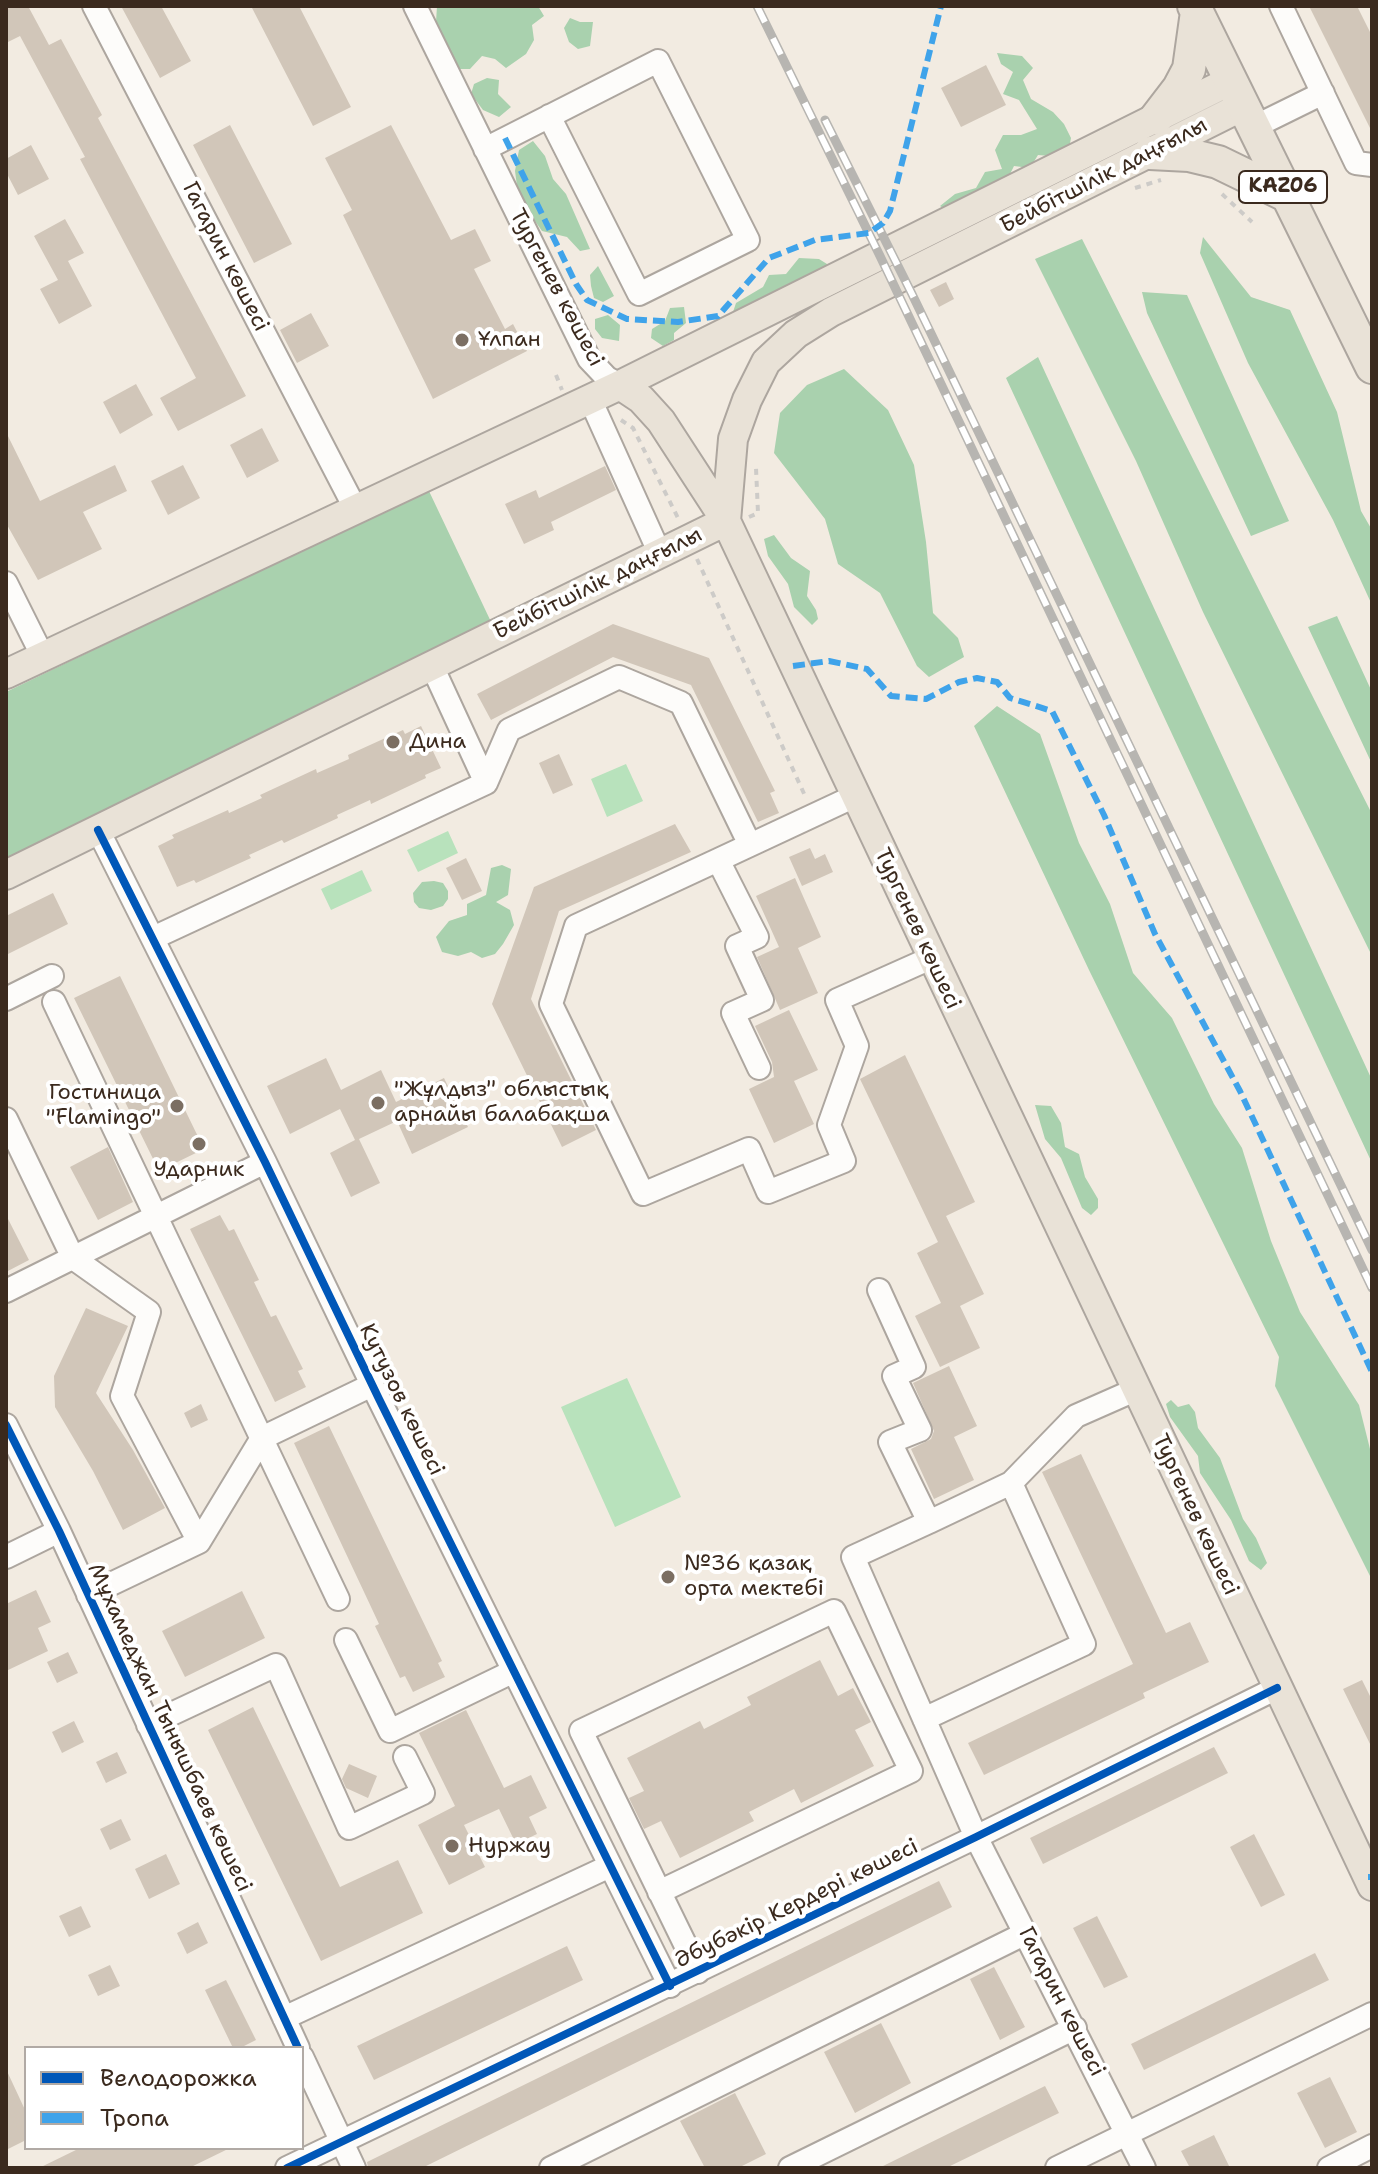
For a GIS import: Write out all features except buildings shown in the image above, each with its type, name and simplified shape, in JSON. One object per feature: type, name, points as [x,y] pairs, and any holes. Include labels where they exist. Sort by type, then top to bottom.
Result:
[{"type":"highway","name":"KАZ06","points":[[1196,9],[1372,367]]},
{"type":"highway","points":[[1156,118],[1189,69],[1196,9]]},
{"type":"highway","points":[[1158,165],[1189,155],[1218,162],[1288,196]]},
{"type":"main road","name":"Бейбітшілік даңғылы","points":[[6,674],[355,508],[587,410],[620,385],[1156,118],[1242,105]]},
{"type":"main road","name":"Бейбітшілік даңғылы","points":[[6,875],[660,554],[728,524],[733,439],[747,400],[766,362],[796,334],[843,306],[1158,165],[1242,105]]},
{"type":"main road","name":"Тургенев көшесі","points":[[620,385],[641,399],[661,421],[728,524],[1372,1886]]},
{"type":"street","name":"Гагарин көшесі","points":[[94,6],[355,508]]},
{"type":"street","name":"Тургенев көшесі","points":[[415,6],[589,359],[607,378],[620,385]]},
{"type":"street","points":[[1281,6],[1356,163],[1372,165]]},
{"type":"street","points":[[485,149],[549,116],[658,61],[748,240],[639,294],[549,116]]},
{"type":"street","points":[[1242,105],[1323,93]]},
{"type":"street","points":[[587,410],[660,554]]},
{"type":"street","points":[[6,583],[43,657]]},
{"type":"street","points":[[432,666],[486,783]]},
{"type":"street","points":[[153,938],[486,783],[509,730],[619,677],[681,703],[750,845]]},
{"type":"street","points":[[855,796],[576,926],[551,1004],[643,1194],[749,1149],[768,1192],[844,1161],[829,1125],[857,1046],[837,1000],[931,958]]},
{"type":"street","name":"Кутузов көшесі","points":[[98,830],[265,1162],[670,1986]]},
{"type":"street","points":[[718,860],[757,937],[737,946],[762,1000],[733,1013],[759,1068]]},
{"type":"street","points":[[6,999],[52,976]]},
{"type":"street","points":[[54,1002],[338,1599]]},
{"type":"street","points":[[6,1119],[73,1258],[149,1312],[122,1396],[199,1542]]},
{"type":"street","points":[[6,1291],[265,1162]]},
{"type":"street","points":[[879,1290],[914,1367],[894,1376],[920,1430],[890,1442],[929,1522],[1011,1483],[1076,1416],[1135,1390]]},
{"type":"street","points":[[88,1595],[199,1542],[262,1438],[372,1385]]},
{"type":"street","name":"Мұхамеджан Тынышбаев көшесі","points":[[6,1425],[59,1531],[297,2046]]},
{"type":"street","points":[[924,1719],[1084,1644],[1011,1483]]},
{"type":"street","name":"Гагарин көшесі","points":[[929,1522],[853,1557],[976,1837],[1144,2168]]},
{"type":"street","points":[[6,1557],[59,1531]]},
{"type":"street","points":[[659,1892],[911,1771],[834,1611],[581,1731],[659,1892],[698,1972]]},
{"type":"street","points":[[346,1640],[390,1731],[514,1671]]},
{"type":"street","points":[[148,1725],[276,1665],[349,1828],[423,1793],[405,1757]]},
{"type":"street","name":"Әбубәкір Кердері көшесі","points":[[287,2168],[670,1986],[1277,1688]]},
{"type":"street","points":[[284,2018],[610,1866]]},
{"type":"street","points":[[551,2168],[1026,1933]]},
{"type":"street","points":[[1057,2168],[1372,2014]]},
{"type":"street","points":[[790,2168],[1075,2028]]},
{"type":"street","points":[[304,2061],[354,2168]]},
{"type":"street","points":[[1329,2168],[1372,2146]]},
{"type":"path","points":[[1128,190],[1158,165]]},
{"type":"path","points":[[1213,186],[1252,222]]},
{"type":"path","points":[[556,375],[587,410],[624,420],[633,428],[689,540],[813,815]]},
{"type":"path","points":[[728,524],[758,513],[756,458]]},
{"type":"green space","points":[[437,6],[538,6],[544,16],[532,25],[534,40],[526,54],[506,68],[495,59],[482,56],[470,69],[459,69],[436,22]]},
{"type":"green space","points":[[570,18],[593,22],[590,46],[578,49],[569,42],[564,28]]},
{"type":"green space","points":[[997,53],[1022,56],[1033,68],[1023,80],[1031,99],[1053,112],[1064,124],[1071,138],[1069,149],[1050,156],[1038,155],[1030,168],[1014,166],[1009,176],[946,210],[940,206],[955,194],[976,188],[985,172],[1002,169],[995,150],[1003,135],[1021,135],[1037,129],[1019,100],[1003,94],[1013,72],[1001,64]]},
{"type":"green space","points":[[487,78],[499,80],[498,94],[511,107],[499,117],[483,110],[471,94],[474,84]]},
{"type":"green space","points":[[533,141],[545,156],[553,179],[566,194],[590,249],[580,251],[567,237],[542,231],[528,211],[517,186],[515,171],[519,150]]},
{"type":"green space","points":[[1203,237],[1251,297],[1290,310],[1337,412],[1361,511],[1372,530],[1372,605],[1333,520],[1248,363],[1200,253]]},
{"type":"green space","points":[[1082,239],[1372,814],[1372,956],[1203,612],[1136,461],[1035,259]]},
{"type":"green space","points":[[799,258],[819,259],[835,269],[731,318],[736,303],[763,287],[769,275],[786,274]]},
{"type":"green space","points":[[598,266],[614,296],[603,302],[594,298],[591,286],[590,275]]},
{"type":"green space","points":[[1142,292],[1187,295],[1289,521],[1251,536],[1147,313]]},
{"type":"green space","points":[[684,307],[686,323],[674,333],[674,340],[663,346],[651,338],[652,329],[665,321],[670,308]]},
{"type":"green space","points":[[608,315],[620,325],[619,341],[602,338],[595,329],[595,319]]},
{"type":"green space","points":[[1038,357],[1372,1080],[1372,1163],[1006,378]]},
{"type":"green space","points":[[844,369],[888,410],[914,465],[933,613],[958,638],[964,657],[929,677],[917,666],[880,593],[838,564],[825,519],[774,453],[780,413],[807,385]]},
{"type":"green space","points":[[428,489],[493,626],[6,859],[6,692]]},
{"type":"green space","points":[[774,535],[791,558],[810,571],[807,596],[818,619],[812,625],[794,607],[788,584],[768,556],[764,539]]},
{"type":"green space","points":[[1337,616],[1372,692],[1372,764],[1308,627]]},
{"type":"green space","points":[[997,706],[1040,734],[1079,843],[1110,904],[1133,973],[1172,1018],[1214,1104],[1242,1148],[1271,1241],[1300,1312],[1359,1405],[1372,1457],[1372,1580],[1275,1386],[1279,1357],[1089,970],[974,726]]},
{"type":"green space","points":[[626,764],[643,801],[607,817],[591,779]]},
{"type":"green space","points":[[448,831],[458,853],[418,872],[407,850]]},
{"type":"green space","points":[[502,865],[511,869],[508,895],[496,902],[510,910],[514,925],[503,944],[495,954],[482,958],[471,952],[458,956],[442,952],[436,937],[449,921],[467,915],[467,904],[486,895],[491,868]]},
{"type":"green space","points":[[362,870],[372,891],[331,910],[321,889]]},
{"type":"green space","points":[[422,882],[443,883],[448,899],[443,906],[431,910],[419,908],[414,902],[413,893]]},
{"type":"green space","points":[[1035,1105],[1051,1106],[1061,1123],[1065,1147],[1079,1154],[1085,1177],[1098,1199],[1098,1208],[1091,1215],[1082,1208],[1061,1158],[1045,1139]]},
{"type":"green space","points":[[627,1378],[681,1497],[615,1527],[561,1407]]},
{"type":"green space","points":[[1171,1400],[1178,1407],[1189,1404],[1195,1412],[1198,1428],[1220,1458],[1243,1519],[1267,1563],[1261,1570],[1249,1561],[1231,1520],[1200,1473],[1198,1456],[1170,1417],[1166,1404]]},
{"type":"railway","points":[[757,6],[880,256],[1372,1288]]},
{"type":"railway","points":[[825,120],[912,294],[1372,1250]]},
{"type":"marked path","points":[[505,138],[576,284],[587,300],[627,319],[678,322],[718,316],[769,258],[815,240],[869,233],[883,223],[890,211],[941,6]]},
{"type":"marked path","points":[[793,666],[829,661],[867,669],[891,696],[926,699],[959,682],[977,678],[997,682],[1010,698],[1052,711],[1104,815],[1155,934],[1240,1091],[1372,1372]]},
{"type":"cycle path","points":[[98,830],[265,1162],[670,1986]]},
{"type":"cycle path","points":[[6,1425],[59,1531],[297,2046]]},
{"type":"cycle path","points":[[287,2168],[976,1837],[1277,1688]]},
{"type":"place","name":"Ұлпан","points":[[462,340]]},
{"type":"place","name":"Дина","points":[[393,742]]},
{"type":"place","name":"\"Жұлдыз\" облыстық арнайы балабақша","points":[[378,1103]]},
{"type":"place","name":"Гостиница \"Flamingo\"","points":[[177,1106]]},
{"type":"place","name":"Ударник","points":[[199,1144]]},
{"type":"place","name":"№36 қазақ орта мектебі","points":[[668,1577]]},
{"type":"place","name":"Нуржау","points":[[452,1846]]}]
